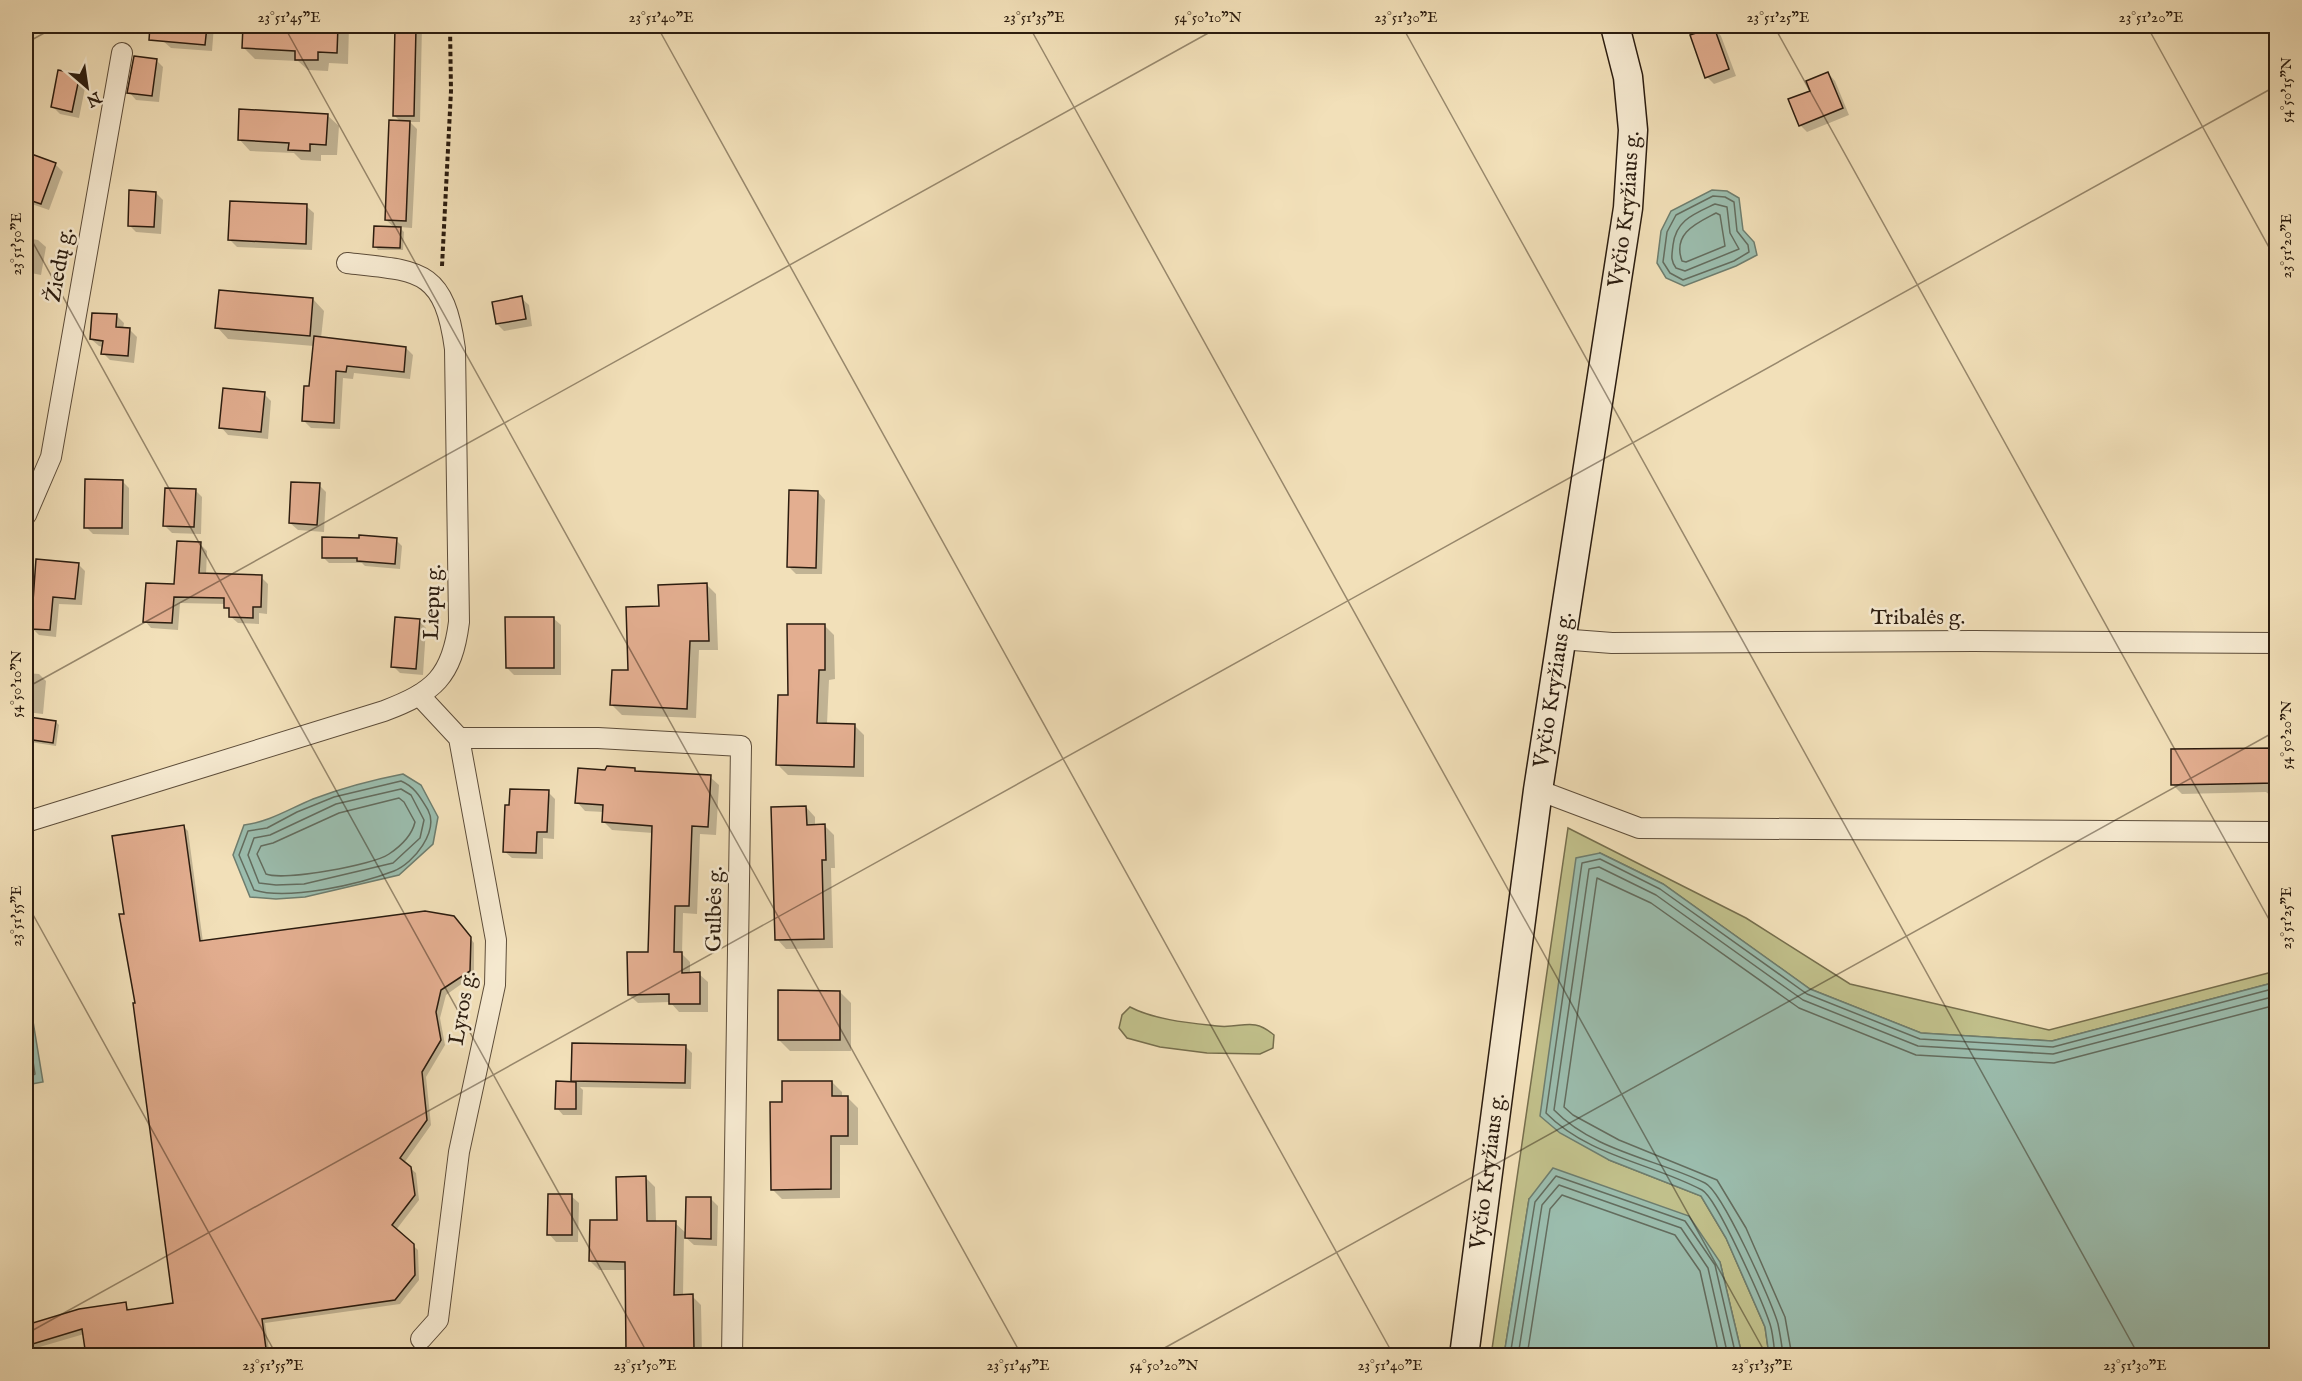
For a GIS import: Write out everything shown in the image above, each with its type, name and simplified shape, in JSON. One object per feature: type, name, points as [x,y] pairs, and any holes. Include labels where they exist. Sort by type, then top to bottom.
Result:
[{"type":"street","name":"Vyčio Kryžiaus g.","points":[[1464,1356],[1538,790],[1628,208],[1633,130],[1628,77],[1616,26]]},
{"type":"street","name":"Žiedų g.","points":[[26,516],[51,457],[122,53]]},
{"type":"street","name":"Liepų g.","points":[[26,822],[384,711],[419,695],[435,684],[447,669],[456,649],[459,622],[454,349],[450,316],[440,296],[420,275],[402,269],[347,263]]},
{"type":"street","name":"Tribalės g.","points":[[1560,639],[1612,644],[1962,641],[2277,643]]},
{"type":"street","points":[[419,695],[459,738]]},
{"type":"street","name":"Lyros g.","points":[[421,1339],[438,1320],[459,1152],[495,985],[496,939],[459,738]]},
{"type":"street","name":"Gulbės g.","points":[[459,738],[598,738],[741,746],[732,1356]]},
{"type":"street","points":[[1538,790],[1639,828],[2277,832]]},
{"type":"path","points":[[440,296],[451,91],[450,26]]},
{"type":"shaded area","points":[[1568,828],[1746,918],[1850,984],[2049,1030],[2276,971],[2276,982],[2052,1041],[1921,1033],[1810,989],[1663,884],[1600,853],[1609,1160],[1701,1196],[1726,1238],[1765,1327],[1769,1355],[1742,1355],[1720,1262],[1529,1199],[1504,1355],[1491,1356]]},
{"type":"shaded area","points":[[1130,1007],[1150,1015],[1184,1022],[1259,1026],[1274,1035],[1273,1048],[1260,1054],[1207,1053],[1160,1047],[1127,1038],[1119,1028],[1122,1015]]},
{"type":"water","points":[[1712,190],[1727,191],[1739,198],[1743,230],[1754,242],[1757,255],[1736,266],[1684,286],[1666,278],[1657,263],[1661,231],[1671,211]]},
{"type":"water","points":[[403,774],[421,785],[438,817],[433,844],[399,875],[305,897],[276,899],[250,897],[233,855],[244,825],[270,818],[335,791]]},
{"type":"water","points":[[1600,853],[1663,884],[1810,989],[1921,1033],[2052,1041],[2276,982],[2276,1355],[1769,1355],[1765,1327],[1726,1238],[1701,1196],[1609,1160],[1560,1133],[1540,1116],[1576,858]]},
{"type":"water","points":[[26,979],[43,1082],[26,1085]]},
{"type":"water","points":[[1553,1168],[1689,1216],[1720,1262],[1742,1355],[1504,1355],[1529,1199]]},
{"type":"building","points":[[150,26],[207,26],[205,45],[149,40]]},
{"type":"building","points":[[243,26],[338,26],[337,53],[318,52],[318,60],[295,60],[295,51],[242,48]]},
{"type":"building","points":[[395,27],[416,28],[414,116],[393,116]]},
{"type":"building","points":[[1714,27],[1729,69],[1705,78],[1690,35]]},
{"type":"building","points":[[134,56],[157,59],[152,96],[127,93]]},
{"type":"building","points":[[58,70],[80,74],[72,112],[51,107]]},
{"type":"building","points":[[1828,72],[1843,108],[1799,126],[1788,99],[1810,91],[1806,81]]},
{"type":"building","points":[[239,109],[328,114],[326,145],[310,144],[310,151],[288,150],[289,143],[238,140]]},
{"type":"building","points":[[389,120],[410,121],[406,221],[385,220]]},
{"type":"building","points":[[26,152],[56,163],[41,204],[26,199]]},
{"type":"building","points":[[129,190],[156,192],[154,227],[128,226]]},
{"type":"building","points":[[230,201],[307,204],[306,244],[228,240]]},
{"type":"building","points":[[374,226],[401,227],[400,248],[373,247]]},
{"type":"building","points":[[219,290],[313,298],[310,336],[215,328]]},
{"type":"building","points":[[522,296],[526,319],[496,324],[492,302]]},
{"type":"building","points":[[92,313],[117,314],[116,327],[130,328],[128,356],[101,354],[103,341],[90,339]]},
{"type":"building","points":[[314,336],[406,347],[404,372],[347,366],[346,372],[336,371],[334,423],[302,421],[304,386],[309,386]]},
{"type":"building","points":[[223,388],[265,392],[261,432],[219,428]]},
{"type":"building","points":[[85,479],[123,480],[122,528],[84,528]]},
{"type":"building","points":[[291,482],[320,483],[317,525],[289,523]]},
{"type":"building","points":[[165,488],[196,489],[194,527],[163,526]]},
{"type":"building","points":[[789,490],[818,491],[816,568],[787,567]]},
{"type":"building","points":[[359,535],[397,538],[395,564],[357,561],[357,558],[322,558],[322,537],[359,538]]},
{"type":"building","points":[[177,541],[201,542],[199,573],[262,575],[261,607],[253,607],[253,618],[229,617],[229,608],[224,608],[224,598],[174,597],[172,623],[143,622],[146,583],[174,584]]},
{"type":"building","points":[[36,559],[79,563],[75,599],[53,597],[50,630],[31,629]]},
{"type":"building","points":[[707,583],[709,641],[690,641],[687,709],[610,705],[612,670],[628,670],[626,607],[659,606],[658,585]]},
{"type":"building","points":[[395,617],[420,619],[416,669],[391,667]]},
{"type":"building","points":[[505,617],[554,617],[554,668],[506,668]]},
{"type":"building","points":[[787,624],[825,624],[825,670],[819,670],[817,723],[855,724],[854,767],[776,765],[778,695],[788,695]]},
{"type":"building","points":[[29,717],[56,721],[53,743],[26,739]]},
{"type":"building","points":[[2277,748],[2277,783],[2171,785],[2171,749]]},
{"type":"building","points":[[607,766],[635,768],[635,771],[711,775],[708,827],[692,826],[689,906],[675,906],[674,952],[682,952],[682,973],[700,972],[700,1004],[669,1004],[669,994],[628,995],[627,952],[648,952],[652,826],[602,822],[603,805],[575,803],[578,768],[605,770]]},
{"type":"building","points":[[510,789],[549,790],[547,832],[537,832],[536,853],[503,852],[505,805],[509,805]]},
{"type":"building","points":[[806,806],[807,825],[825,824],[826,860],[822,860],[824,939],[775,940],[771,807]]},
{"type":"building","points":[[184,825],[200,941],[425,911],[454,916],[471,937],[470,971],[441,990],[436,1012],[441,1040],[422,1072],[427,1120],[400,1158],[411,1167],[415,1195],[392,1225],[414,1244],[415,1275],[395,1300],[262,1319],[267,1356],[86,1356],[82,1329],[26,1346],[26,1325],[79,1309],[126,1302],[127,1310],[173,1303],[133,1003],[135,1003],[119,914],[124,914],[112,836]]},
{"type":"building","points":[[778,990],[840,991],[840,1040],[778,1040]]},
{"type":"building","points":[[572,1043],[686,1045],[685,1083],[571,1081]]},
{"type":"building","points":[[556,1081],[576,1082],[576,1109],[555,1109]]},
{"type":"building","points":[[782,1081],[832,1081],[832,1096],[848,1096],[848,1136],[831,1136],[831,1189],[771,1190],[770,1102],[782,1102]]},
{"type":"building","points":[[646,1176],[647,1221],[676,1221],[674,1295],[693,1294],[694,1349],[626,1350],[625,1262],[589,1261],[590,1220],[617,1220],[616,1177]]},
{"type":"building","points":[[548,1194],[572,1194],[572,1235],[547,1235]]},
{"type":"building","points":[[686,1197],[711,1197],[711,1239],[685,1238]]}]
